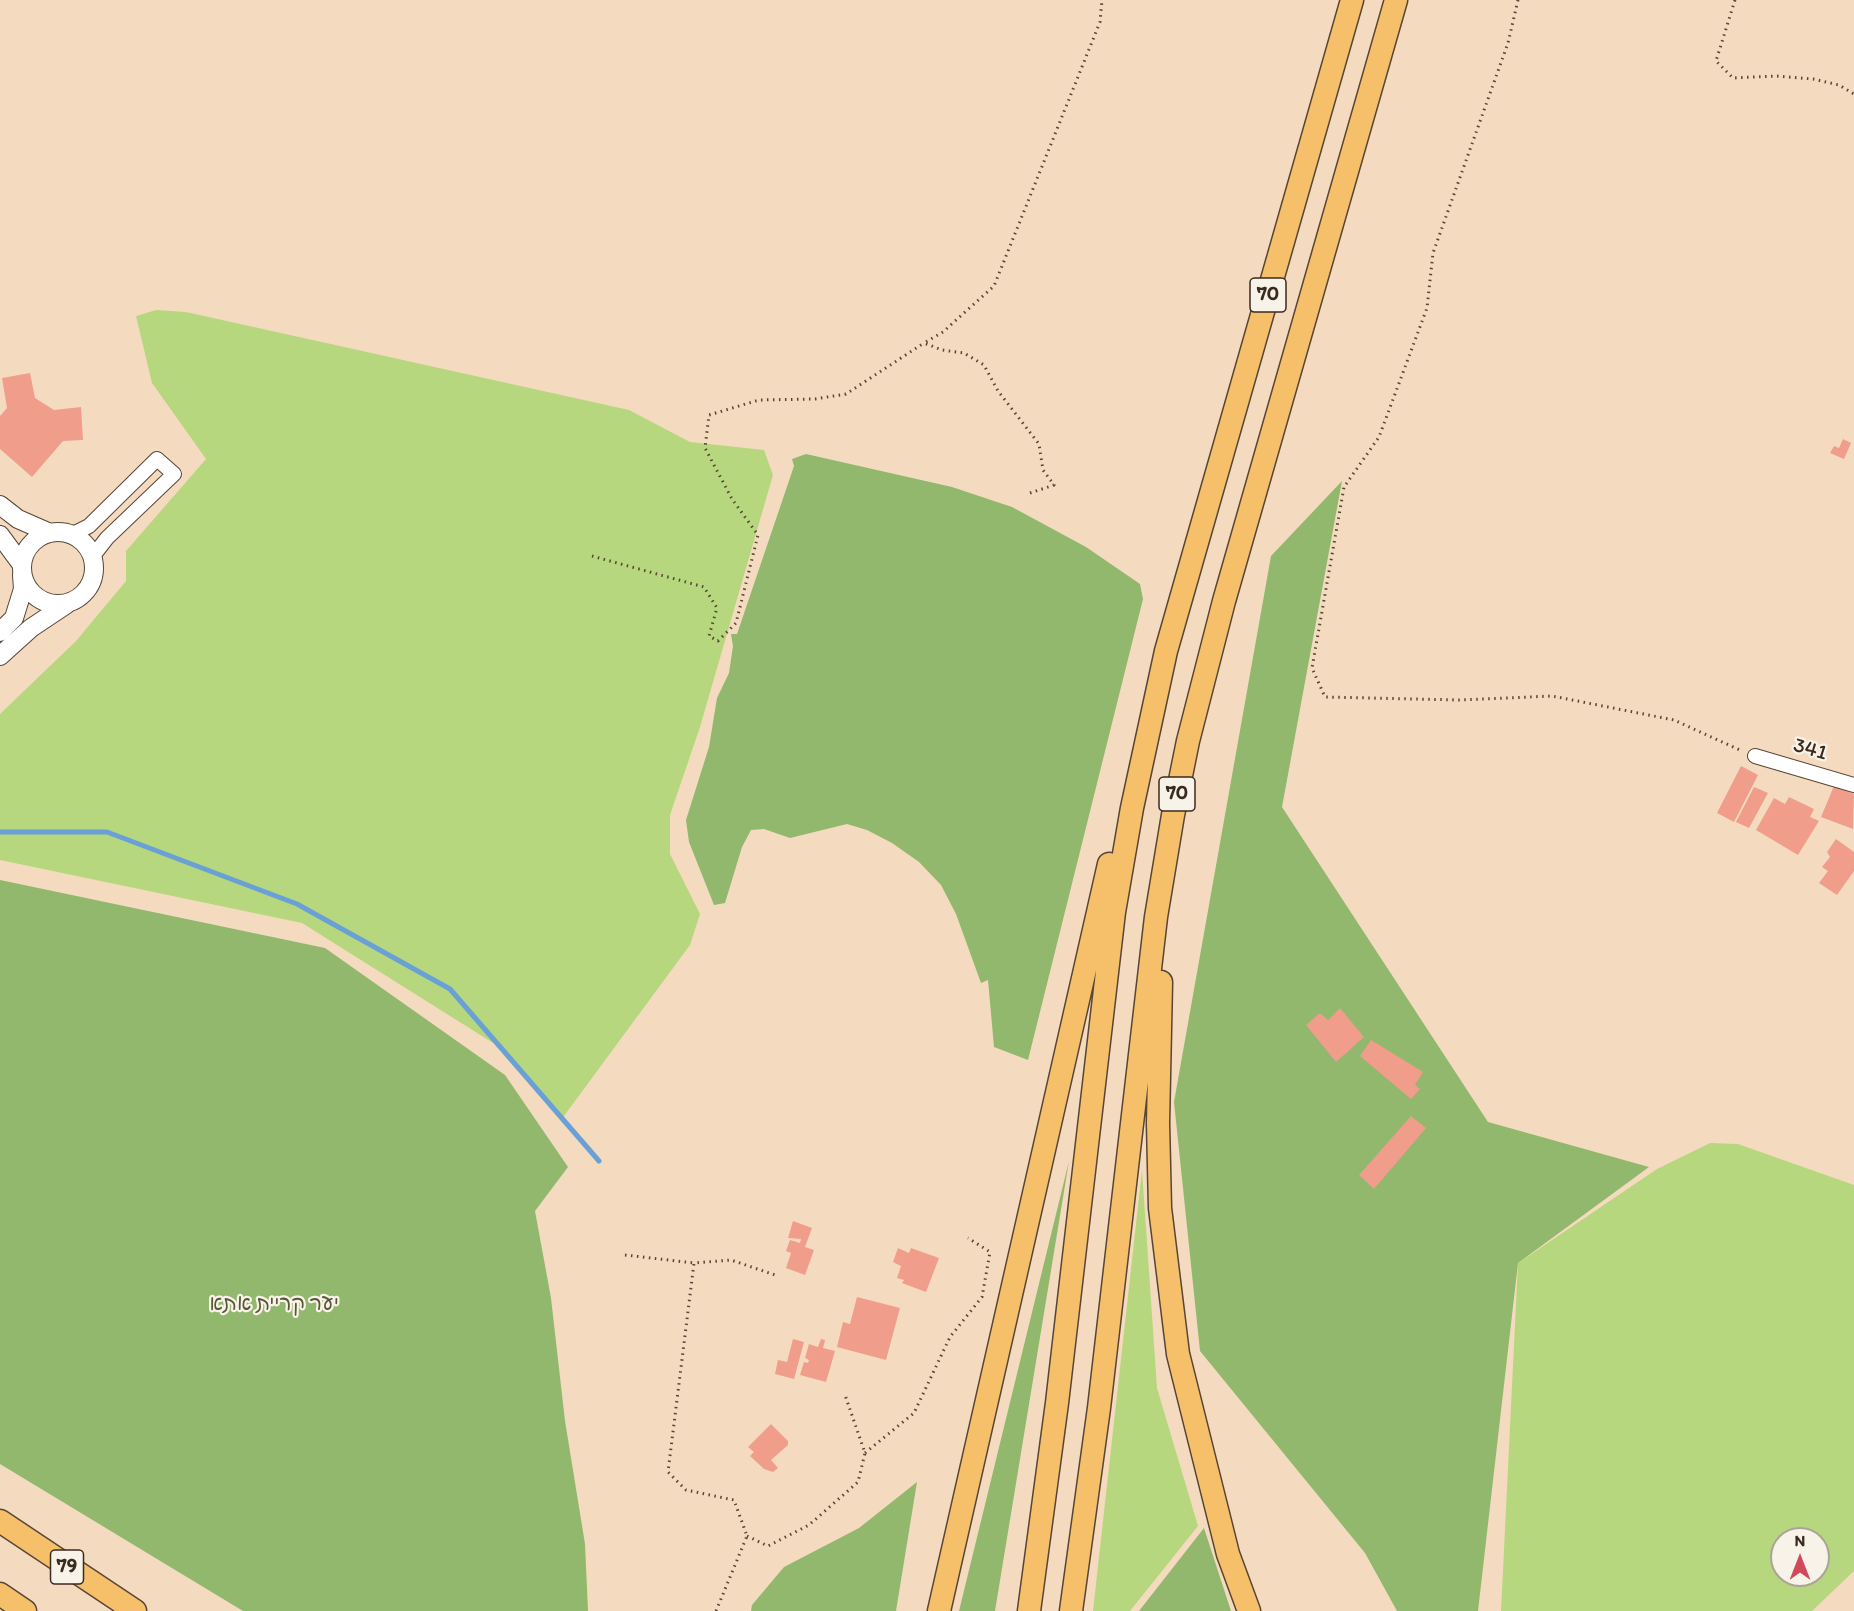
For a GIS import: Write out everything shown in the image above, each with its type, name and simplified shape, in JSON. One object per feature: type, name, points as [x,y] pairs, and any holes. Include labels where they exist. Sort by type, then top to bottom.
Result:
[{"type":"highway","name":"70","points":[[1029,1611],[1057,1403],[1114,912],[1147,732],[1183,590],[1352,0]]},
{"type":"highway","name":"70","points":[[1071,1611],[1099,1408],[1156,917],[1188,741],[1224,601],[1395,0]]},
{"type":"highway","points":[[939,1611],[1042,1165],[1093,929],[1183,590]]},
{"type":"highway","points":[[1188,741],[1162,964],[1158,1123],[1160,1208],[1178,1354],[1228,1554],[1249,1611]]},
{"type":"highway","name":"79","points":[[0,1521],[135,1611]]},
{"type":"highway","points":[[0,1594],[25,1611]]},
{"type":"street","points":[[73,534],[89,526],[157,459],[174,474],[107,538],[93,556]]},
{"type":"street","points":[[0,505],[24,522],[50,533]]},
{"type":"street","points":[[0,632],[14,618],[23,590],[22,570],[26,550],[33,540],[60,531],[73,534],[83,541],[93,556],[94,576],[89,588],[80,597],[31,627],[0,656]]},
{"type":"street","points":[[0,535],[22,570],[34,595],[45,602],[69,603]]},
{"type":"street","name":"341","points":[[1755,756],[1854,785]]},
{"type":"path","points":[[592,556],[704,587],[717,608],[710,636],[718,641],[736,623],[758,535],[732,499],[705,448],[710,415],[759,400],[815,399],[846,394],[943,332],[994,286],[1100,22],[1102,0]]},
{"type":"path","points":[[1518,0],[1508,43],[1433,253],[1427,308],[1379,437],[1344,487],[1312,668],[1325,697],[1459,700],[1552,696],[1674,720],[1755,756]]},
{"type":"path","points":[[1735,0],[1716,61],[1733,78],[1776,75],[1813,79],[1839,85],[1854,94]]},
{"type":"path","points":[[924,343],[942,350],[964,353],[984,365],[998,391],[1039,444],[1043,470],[1054,486],[1030,493]]},
{"type":"path","points":[[865,1453],[914,1413],[950,1337],[982,1297],[990,1252],[968,1238]]},
{"type":"path","points":[[625,1255],[694,1263],[731,1260],[778,1276]]},
{"type":"path","points":[[694,1263],[668,1472],[686,1490],[734,1500],[747,1536],[716,1611]]},
{"type":"path","points":[[747,1536],[768,1546],[809,1525],[858,1482],[865,1453],[845,1395]]},
{"type":"green space","points":[[156,310],[186,312],[629,410],[690,442],[764,450],[773,475],[700,727],[670,815],[670,854],[700,914],[690,945],[561,1120],[501,1048],[302,923],[0,860],[0,714],[76,641],[126,581],[126,551],[206,459],[152,383],[136,316]]},
{"type":"green space","points":[[806,454],[952,487],[1012,507],[1086,547],[1140,584],[1143,599],[1028,1060],[994,1047],[988,980],[981,983],[956,914],[941,885],[919,862],[892,843],[867,830],[847,824],[790,838],[764,829],[751,830],[742,847],[725,903],[714,905],[689,842],[686,820],[709,747],[717,698],[729,673],[733,646],[731,634],[737,634],[794,466],[792,459]]},
{"type":"green space","points":[[1342,481],[1282,807],[1488,1122],[1649,1167],[1518,1263],[1478,1611],[1397,1611],[1365,1553],[1200,1351],[1174,1102],[1271,556]]},
{"type":"green space","name":"יער קריית אתא","points":[[0,880],[325,948],[505,1075],[568,1167],[535,1211],[551,1298],[565,1421],[585,1544],[588,1611],[243,1611],[0,1464]]},
{"type":"green space","points":[[1710,1143],[1738,1144],[1854,1185],[1854,1571],[1812,1611],[1501,1611],[1518,1263],[1657,1169]]},
{"type":"green space","points":[[1069,1161],[995,1611],[959,1611]]},
{"type":"green space","points":[[1142,1170],[1157,1388],[1198,1526],[1130,1611],[1093,1611]]},
{"type":"green space","points":[[917,1482],[896,1611],[751,1611],[752,1605],[784,1567],[859,1528]]},
{"type":"green space","points":[[1204,1528],[1231,1611],[1139,1611]]},
{"type":"building","points":[[30,373],[35,398],[54,410],[81,407],[83,440],[63,441],[32,477],[0,449],[0,416],[7,408],[2,378]]},
{"type":"building","points":[[1843,439],[1851,443],[1844,459],[1830,453],[1834,446],[1839,448]]},
{"type":"building","points":[[1741,766],[1758,775],[1734,822],[1717,813]]},
{"type":"building","points":[[1834,786],[1854,794],[1853,829],[1821,817]]},
{"type":"building","points":[[1754,787],[1768,793],[1749,828],[1736,822]]},
{"type":"building","points":[[1789,797],[1814,809],[1810,817],[1819,821],[1798,855],[1756,830],[1774,798],[1785,804]]},
{"type":"building","points":[[1836,839],[1854,852],[1854,871],[1837,895],[1819,883],[1828,871],[1822,867],[1830,857],[1827,852]]},
{"type":"building","points":[[1340,1008],[1364,1037],[1336,1062],[1306,1025],[1320,1013],[1328,1020]]},
{"type":"building","points":[[1371,1040],[1423,1072],[1415,1085],[1420,1089],[1411,1099],[1360,1056]]},
{"type":"building","points":[[1411,1116],[1426,1128],[1374,1189],[1359,1175]]},
{"type":"building","points":[[793,1221],[812,1228],[805,1247],[814,1250],[805,1275],[786,1268],[791,1253],[786,1251],[790,1240],[800,1243],[801,1239],[788,1238]]},
{"type":"building","points":[[898,1248],[909,1253],[911,1248],[939,1258],[926,1292],[902,1283],[904,1280],[897,1278],[901,1266],[893,1262]]},
{"type":"building","points":[[857,1297],[900,1308],[886,1360],[837,1347],[843,1322],[850,1324]]},
{"type":"building","points":[[793,1339],[804,1342],[794,1379],[775,1374],[778,1360],[787,1362]]},
{"type":"building","points":[[821,1339],[825,1340],[823,1348],[835,1351],[826,1382],[800,1375],[804,1362],[808,1363],[809,1360],[805,1358],[809,1344],[818,1347]]},
{"type":"building","points":[[771,1424],[788,1441],[788,1445],[771,1460],[778,1468],[773,1472],[764,1469],[750,1456],[754,1452],[748,1447]]},
{"type":"waterway","points":[[0,832],[107,832],[297,904],[450,989],[599,1161]]}]
